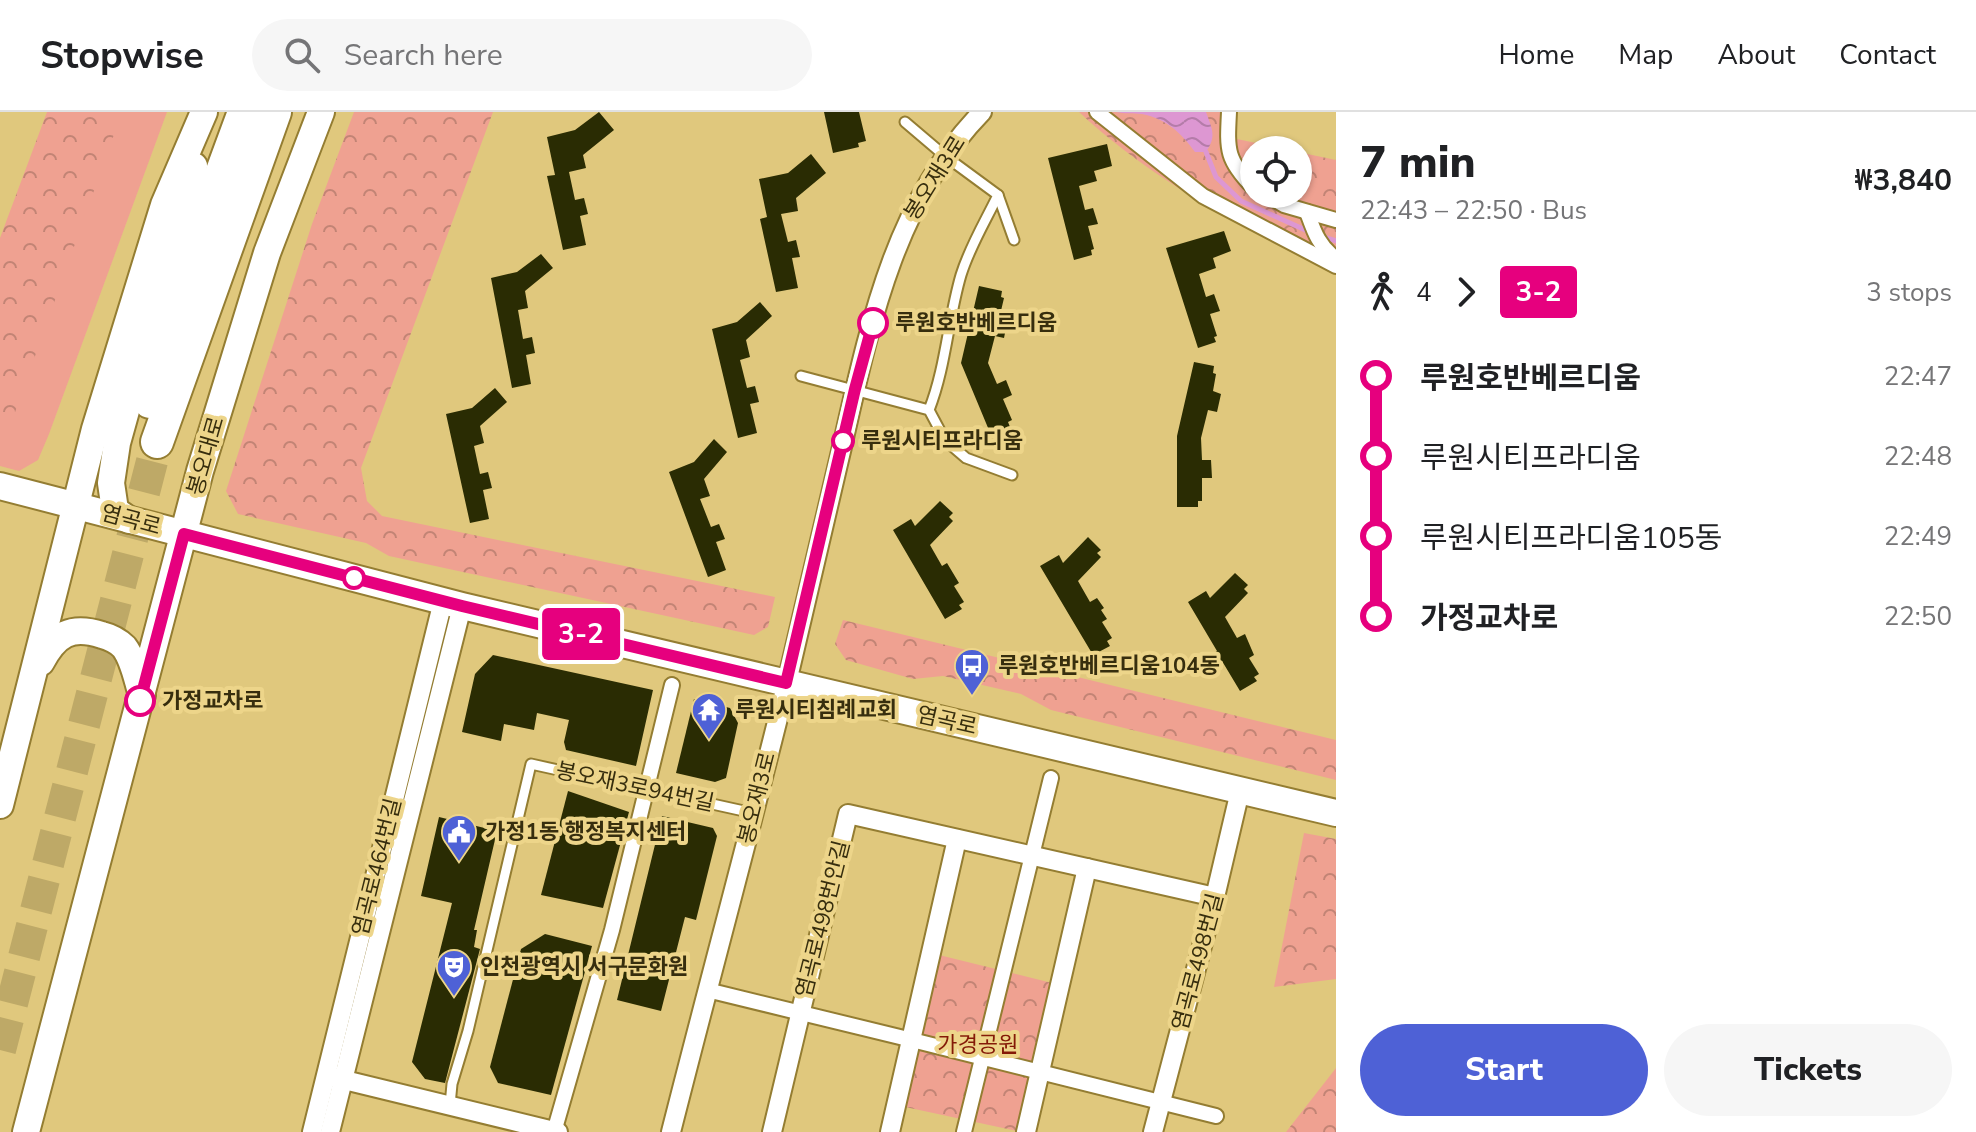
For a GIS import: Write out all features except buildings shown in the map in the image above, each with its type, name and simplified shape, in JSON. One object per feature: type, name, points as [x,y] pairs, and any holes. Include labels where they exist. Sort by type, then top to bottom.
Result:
[{"type":"highway","points":[[242,112],[200,231],[148,440],[275,112]]},
{"type":"highway","points":[[239,211],[284,112]]},
{"type":"main road","points":[[0,805],[74,505],[164,205],[206,112]]},
{"type":"main road","points":[[129,520],[115,510],[111,483],[117,443],[183,212],[206,112]]},
{"type":"main road","name":"봉오대로","points":[[26,1132],[200,471],[267,253],[321,112]]},
{"type":"main road","name":"염곡로","points":[[0,486],[452,604],[1336,813]]},
{"type":"main road","points":[[33,676],[51,645],[63,634],[78,630],[96,633],[112,637],[124,647],[142,695]]},
{"type":"street","name":"봉오재3로","points":[[671,1132],[786,683],[855,389],[901,235],[914,205],[945,156],[982,112]]},
{"type":"street","points":[[1097,112],[1203,196],[1336,266]]},
{"type":"street","points":[[1229,112],[1227,144],[1234,167],[1240,173]]},
{"type":"street","points":[[1294,208],[1336,220]]},
{"type":"street","points":[[1307,212],[1316,238],[1336,258]]},
{"type":"street","name":"염곡로464번길","points":[[330,1132],[334,1077],[433,638],[452,604]]},
{"type":"street","name":"염곡로464번길","points":[[312,1132],[334,1077],[453,641],[452,604]]},
{"type":"street","points":[[433,638],[445,632],[453,641]]},
{"type":"street","points":[[334,1077],[555,1132],[612,930],[672,685]]},
{"type":"street","points":[[964,1132],[1051,778]]},
{"type":"street","name":"염곡로498번길","points":[[1153,1132],[1240,791]]},
{"type":"street","name":"염곡로498번안길","points":[[772,1132],[848,814],[1215,897]]},
{"type":"street","points":[[890,1132],[957,839]]},
{"type":"street","points":[[1026,1132],[1087,868]]},
{"type":"street","points":[[707,990],[911,1038],[1216,1116]]},
{"type":"lane","points":[[905,122],[998,195],[1014,240]]},
{"type":"lane","points":[[929,410],[937,391],[961,276],[973,242],[998,195]]},
{"type":"lane","points":[[801,376],[929,410],[945,440],[966,458],[1012,475]]},
{"type":"lane","name":"봉오재3로94번길","points":[[450,1105],[452,1084],[468,1031],[531,764],[753,813]]},
{"type":"green space","points":[[47,112],[122,112],[8,432],[0,431],[0,238]]},
{"type":"green space","points":[[48,112],[167,112],[49,434],[38,460],[19,471],[0,466],[0,240]]},
{"type":"green space","points":[[354,112],[493,112],[361,468],[367,501],[382,516],[775,597],[768,627],[754,635],[389,556],[366,543],[238,514],[226,491],[312,224]]},
{"type":"green space","points":[[1079,112],[1237,112],[1232,138],[1240,140],[1240,208],[1312,208],[1312,155],[1336,160],[1336,273],[1202,202],[1108,137]]},
{"type":"green space","points":[[843,620],[1336,740],[1336,780],[1051,710],[1021,694],[943,676],[913,679],[846,660],[835,644]]},
{"type":"green space","points":[[1304,833],[1336,839],[1336,979],[1274,987]]},
{"type":"green space","name":"가경공원","points":[[931,953],[1060,985],[1022,1132],[896,1105]]},
{"type":"green space","points":[[1336,1068],[1336,1132],[1286,1132]]},
{"type":"water","points":[[1116,112],[1206,112],[1212,132],[1211,141],[1206,152],[1195,152],[1179,133],[1159,119]]},
{"type":"waterway","points":[[1206,152],[1216,177],[1241,201],[1312,233]]},
{"type":"waterway","points":[[1321,236],[1336,241]]},
{"type":"tunnel","points":[[0,1050],[157,442]]},
{"type":"bus line","name":"3-2","points":[[140,701],[184,534],[462,606],[786,683],[873,323]]},
{"type":"place","name":"루원호반베르디움","points":[[873,323]]},
{"type":"place","name":"루원시티프라디움","points":[[843,441]]},
{"type":"place","name":"루원호반베르디움104동","points":[[972,697]]},
{"type":"place","name":"가정교차로","points":[[140,701]]},
{"type":"place","name":"루원시티침례교회","points":[[709,741]]},
{"type":"place","name":"가정1동 행정복지센터","points":[[459,863]]},
{"type":"place","name":"인천광역시 서구문화원","points":[[454,998]]}]
